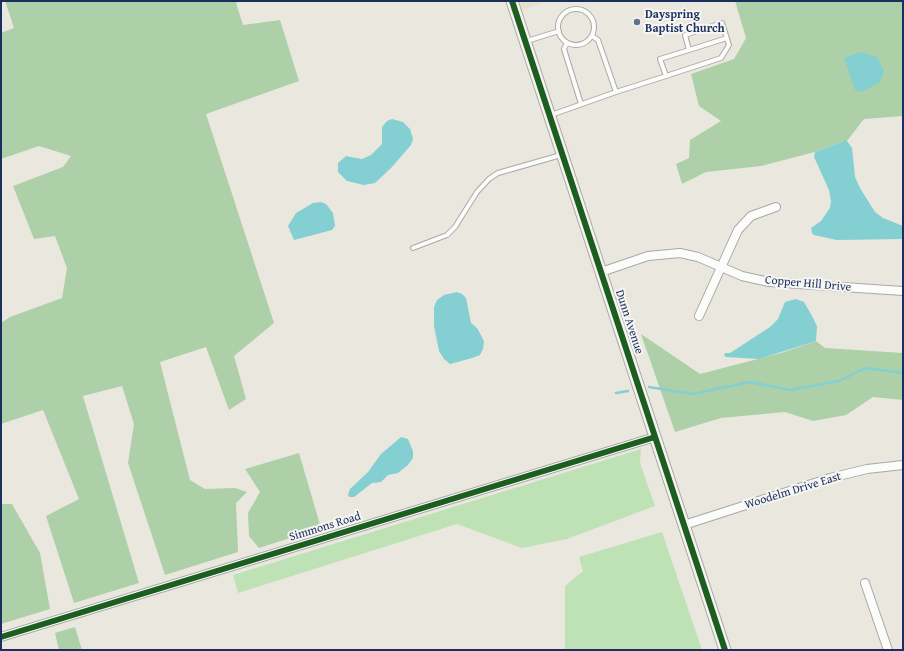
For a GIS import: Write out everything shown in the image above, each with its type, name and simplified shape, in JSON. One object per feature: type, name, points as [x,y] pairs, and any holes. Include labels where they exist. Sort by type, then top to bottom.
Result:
[{"type":"main road","name":"Dunn Avenue","points":[[512,1],[725,650]]},
{"type":"street","points":[[698,316],[734,237],[744,222],[751,216],[776,207]]},
{"type":"street","name":"Copper Hill Drive","points":[[601,272],[648,256],[664,253],[680,253],[698,257],[742,276],[769,282],[903,291]]},
{"type":"street","name":"Simmons Road","points":[[1,637],[655,437]]},
{"type":"street","name":"Woodelm Drive East","points":[[684,525],[830,478],[868,469],[903,464]]},
{"type":"street","points":[[865,584],[888,650]]},
{"type":"lane","points":[[576,9],[582,10],[592,18],[594,30],[592,36],[584,44],[573,45],[567,43],[563,40],[559,31],[561,18],[565,13],[576,9]]},
{"type":"lane","points":[[550,115],[721,58],[729,45],[722,23],[685,35],[690,50]]},
{"type":"lane","points":[[526,41],[559,31]]},
{"type":"lane","points":[[592,36],[598,40],[616,92]]},
{"type":"lane","points":[[666,76],[660,59],[727,38]]},
{"type":"lane","points":[[567,43],[564,49],[581,104]]},
{"type":"lane","points":[[413,248],[447,235],[455,227],[477,192],[489,179],[498,173],[563,154]]},
{"type":"shaded area","points":[[519,1],[548,1],[522,10]]},
{"type":"green space","points":[[5,1],[239,1],[236,3],[243,25],[280,20],[299,81],[206,114],[274,323],[234,356],[246,399],[229,410],[206,347],[160,362],[190,480],[205,489],[235,488],[247,492],[236,503],[238,552],[165,575],[128,463],[134,424],[122,386],[83,396],[139,583],[74,603],[46,516],[79,499],[43,410],[1,424],[1,323],[10,317],[62,298],[67,268],[55,236],[34,239],[13,186],[63,167],[71,156],[39,146],[1,159],[1,33],[14,28]]},
{"type":"green space","points":[[735,1],[903,1],[903,116],[864,119],[847,141],[815,152],[761,166],[706,172],[682,184],[676,164],[689,158],[690,140],[721,121],[699,106],[691,74],[734,59],[746,38]]},
{"type":"green space","points":[[641,334],[700,374],[781,353],[816,341],[825,348],[903,353],[903,400],[873,397],[846,415],[813,421],[785,412],[721,418],[675,432]]},
{"type":"green space","points":[[641,449],[640,463],[655,506],[567,539],[522,548],[457,524],[238,593],[233,575]]},
{"type":"green space","points":[[299,453],[321,528],[259,548],[249,536],[248,513],[260,492],[245,469]]},
{"type":"green space","points":[[1,504],[12,504],[40,553],[50,609],[1,624]]},
{"type":"green space","points":[[662,532],[702,650],[565,650],[565,586],[583,571],[579,557]]},
{"type":"green space","points":[[75,627],[82,650],[59,650],[55,633]]},
{"type":"water","points":[[860,52],[877,57],[884,71],[880,82],[862,92],[855,90],[844,58]]},
{"type":"water","points":[[392,119],[403,122],[410,129],[413,139],[411,145],[391,168],[375,183],[364,185],[347,181],[338,172],[338,163],[346,156],[362,159],[371,155],[382,144],[382,127],[387,121]]},
{"type":"water","points":[[847,141],[852,148],[855,177],[860,188],[875,212],[883,218],[903,226],[903,239],[837,240],[814,235],[812,233],[811,228],[821,221],[830,208],[831,201],[829,190],[814,157],[815,152]]},
{"type":"water","points":[[321,202],[326,204],[333,213],[335,226],[332,230],[294,240],[288,226],[296,213],[313,203]]},
{"type":"water","points":[[457,292],[466,298],[471,323],[477,328],[484,341],[483,349],[480,355],[450,364],[444,359],[439,351],[434,326],[434,307],[437,300],[444,295]]},
{"type":"water","points":[[796,299],[804,302],[817,326],[816,341],[759,359],[726,357],[724,355],[725,353],[730,353],[770,327],[778,319],[785,302]]},
{"type":"water","points":[[401,437],[408,439],[413,451],[413,458],[408,465],[398,473],[388,475],[381,482],[372,483],[354,497],[349,497],[348,495],[350,489],[368,472],[381,454]]},
{"type":"waterway","points":[[649,387],[692,394],[750,382],[790,390],[839,381],[865,368],[903,373]]},
{"type":"waterway","points":[[616,393],[628,391]]},
{"type":"cycle path","points":[[512,1],[725,650]]},
{"type":"cycle path","points":[[1,637],[655,437]]},
{"type":"place","name":"Dayspring Baptist Church","points":[[637,22]]}]
